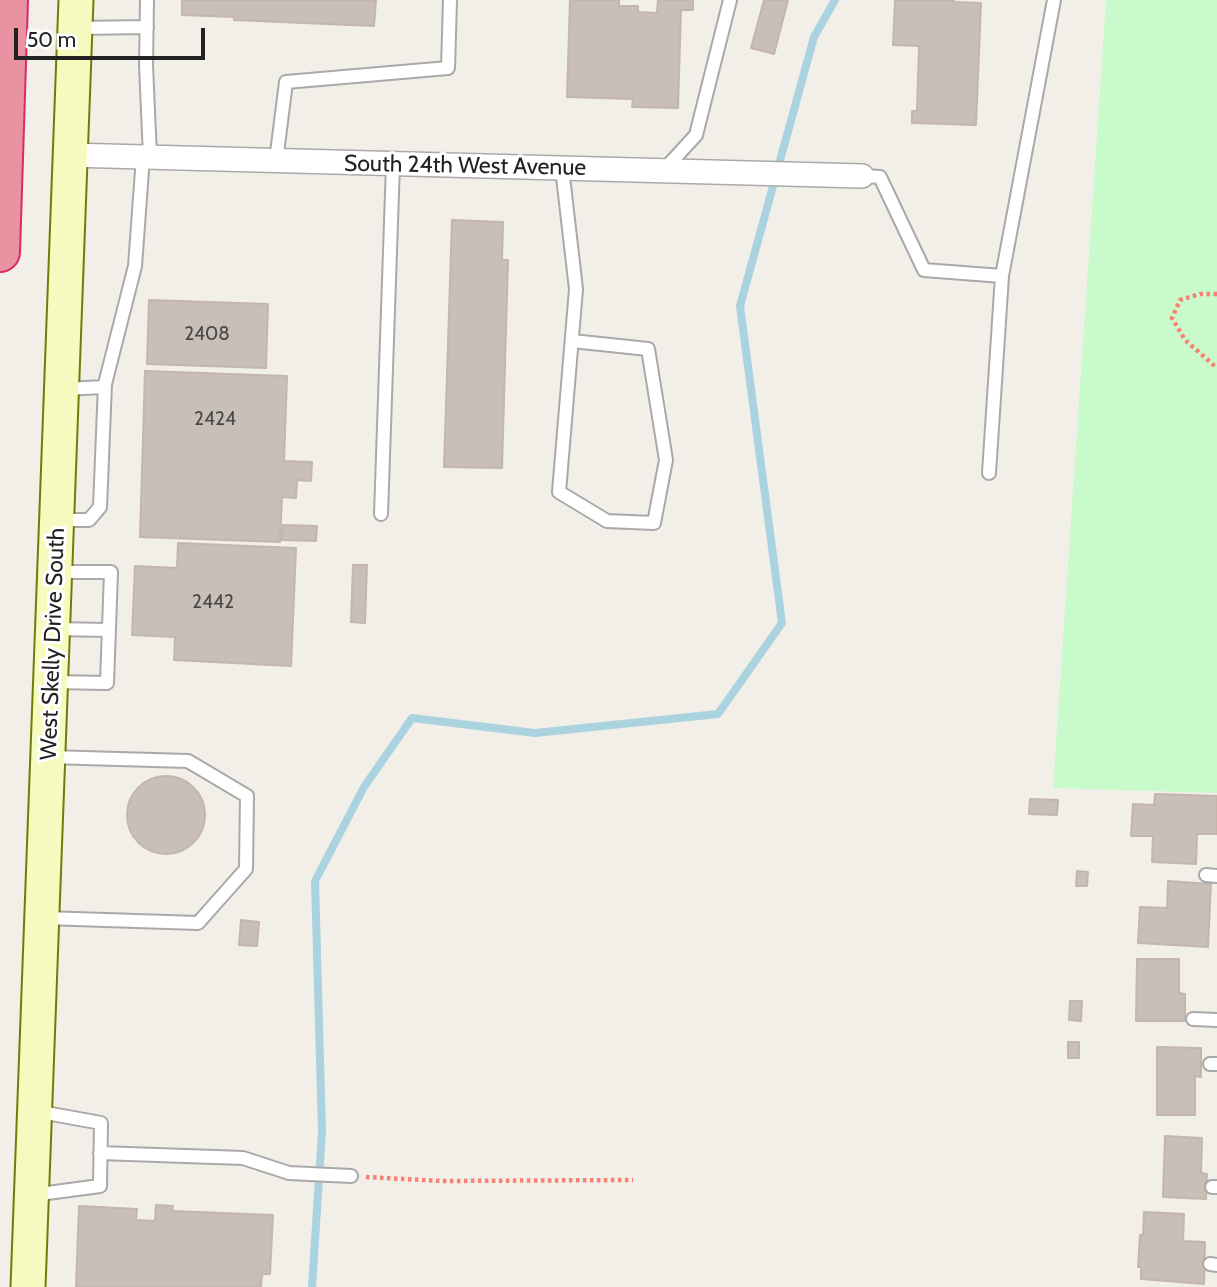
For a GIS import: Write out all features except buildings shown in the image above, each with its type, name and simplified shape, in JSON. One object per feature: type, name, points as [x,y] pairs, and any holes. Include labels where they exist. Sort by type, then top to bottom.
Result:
[{"type":"highway","points":[[0,252],[8,0]]},
{"type":"street","name":"West Skelly Drive South","points":[[28,1287],[76,14]]},
{"type":"street","name":"South 24th West Avenue","points":[[69,155],[862,176]]},
{"type":"lane","points":[[58,520],[89,520],[100,507],[105,387],[135,266],[147,157],[147,0]]},
{"type":"lane","points":[[276,161],[286,82],[448,68],[450,0]]},
{"type":"lane","points":[[663,171],[696,135],[730,0]]},
{"type":"lane","points":[[989,473],[1002,276],[1054,0]]},
{"type":"lane","points":[[76,14],[147,27]]},
{"type":"lane","points":[[382,514],[393,164]]},
{"type":"lane","points":[[562,168],[576,289],[559,492],[607,521],[654,523],[666,460],[648,349],[572,341]]},
{"type":"lane","points":[[862,176],[880,177],[924,270],[1002,276]]},
{"type":"lane","points":[[63,389],[105,387]]},
{"type":"lane","points":[[51,682],[107,683],[111,572],[56,572]]},
{"type":"lane","points":[[54,629],[108,630]]},
{"type":"lane","points":[[42,918],[198,923],[246,869],[247,796],[188,761],[48,757]]},
{"type":"lane","points":[[1193,1019],[1217,1020]]},
{"type":"lane","points":[[31,1195],[100,1186],[101,1123],[35,1111]]},
{"type":"lane","points":[[100,1153],[243,1158],[289,1173],[351,1176]]},
{"type":"path","points":[[1217,294],[1200,294],[1180,300],[1172,318],[1185,340],[1217,368]]},
{"type":"path","points":[[351,1176],[442,1181],[633,1180]]},
{"type":"green space","points":[[1106,0],[1217,0],[1217,793],[1053,788]]},
{"type":"waterway","points":[[312,1287],[322,1132],[315,881],[364,787],[412,718],[535,733],[718,714],[782,623],[740,306],[814,37],[835,0]]}]
